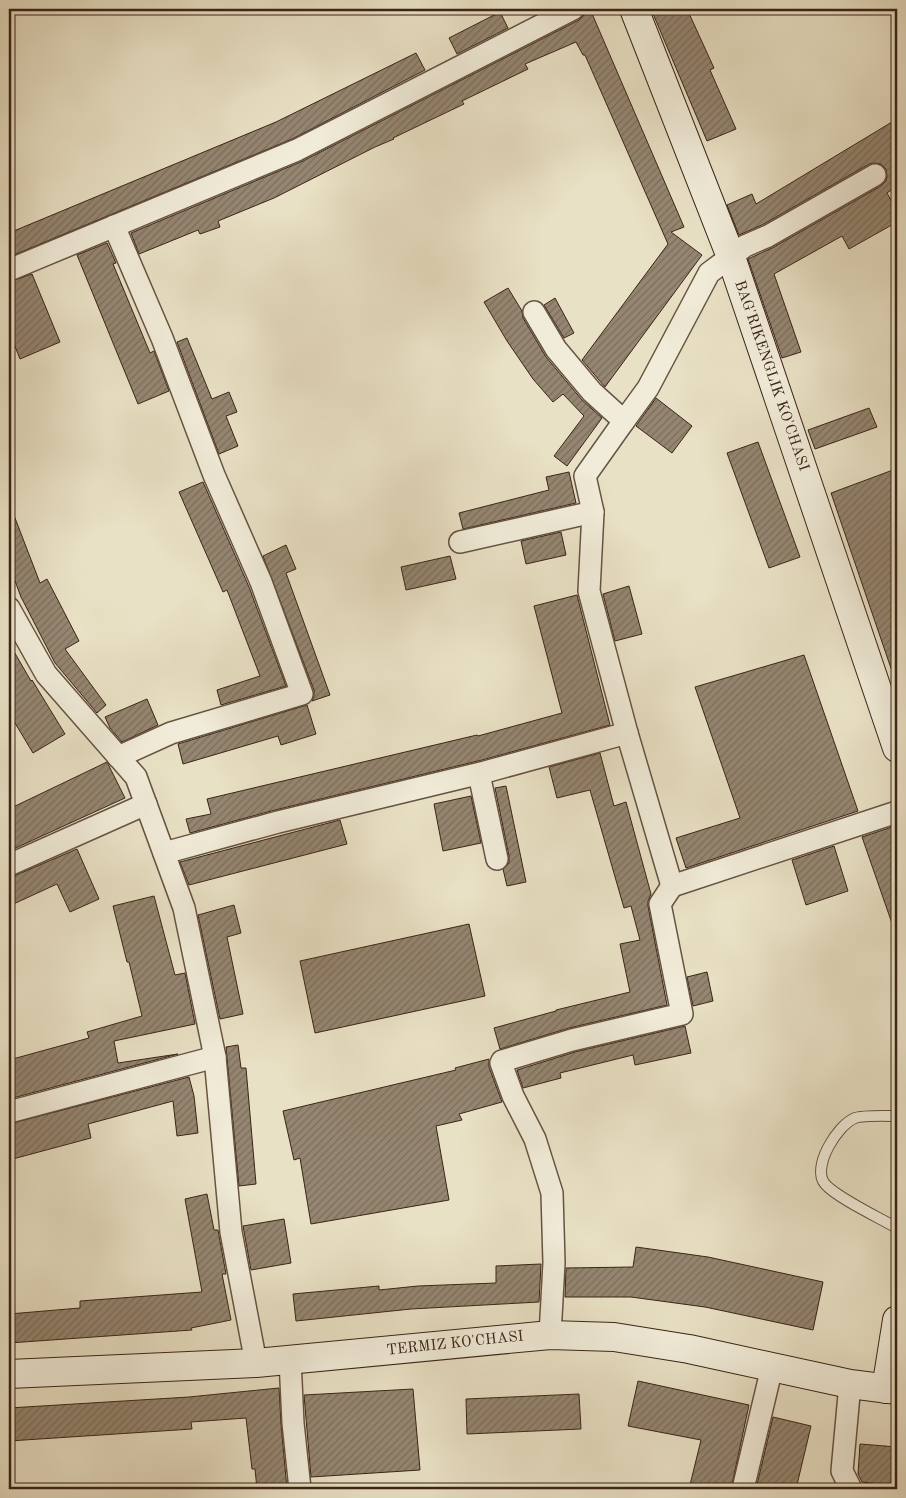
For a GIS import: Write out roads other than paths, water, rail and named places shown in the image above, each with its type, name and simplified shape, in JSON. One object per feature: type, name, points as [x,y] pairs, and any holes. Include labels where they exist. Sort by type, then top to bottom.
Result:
[{"type":"main road","name":"BAG'RIKENGLIK KO'CHASI","points":[[634,9],[731,257],[897,748]]},
{"type":"main road","points":[[892,1390],[897,1320]]},
{"type":"main road","name":"TERMIZ KO'CHASI","points":[[9,1374],[256,1363],[550,1335],[614,1337],[772,1366],[850,1384],[892,1390]]},
{"type":"street","points":[[9,270],[297,150],[573,9]]},
{"type":"street","points":[[672,886],[627,733],[589,591],[593,512],[585,476],[648,388],[710,273],[745,246],[768,236],[875,175]]},
{"type":"street","points":[[114,226],[162,338],[214,475],[261,582],[302,694],[171,733],[118,757]]},
{"type":"street","points":[[534,312],[556,349],[592,392],[624,421]]},
{"type":"street","points":[[460,542],[593,512]]},
{"type":"street","points":[[9,608],[46,674],[136,777],[184,908],[215,1057],[231,1232],[256,1363]]},
{"type":"street","points":[[164,853],[278,822],[479,774],[627,733]]},
{"type":"street","points":[[479,774],[497,858]]},
{"type":"street","points":[[9,865],[146,804]]},
{"type":"street","points":[[550,1335],[554,1263],[552,1193],[535,1139],[513,1096],[501,1064],[502,1061],[572,1040],[682,1014],[660,904],[672,886],[897,812]]},
{"type":"street","points":[[9,1112],[215,1057]]},
{"type":"street","points":[[290,1360],[300,1489]]},
{"type":"street","points":[[743,1489],[772,1366]]},
{"type":"street","points":[[850,1384],[842,1471],[850,1489]]},
{"type":"lane","points":[[897,1116],[856,1117],[840,1129],[829,1144],[822,1170],[824,1183],[836,1193],[897,1228]]}]
